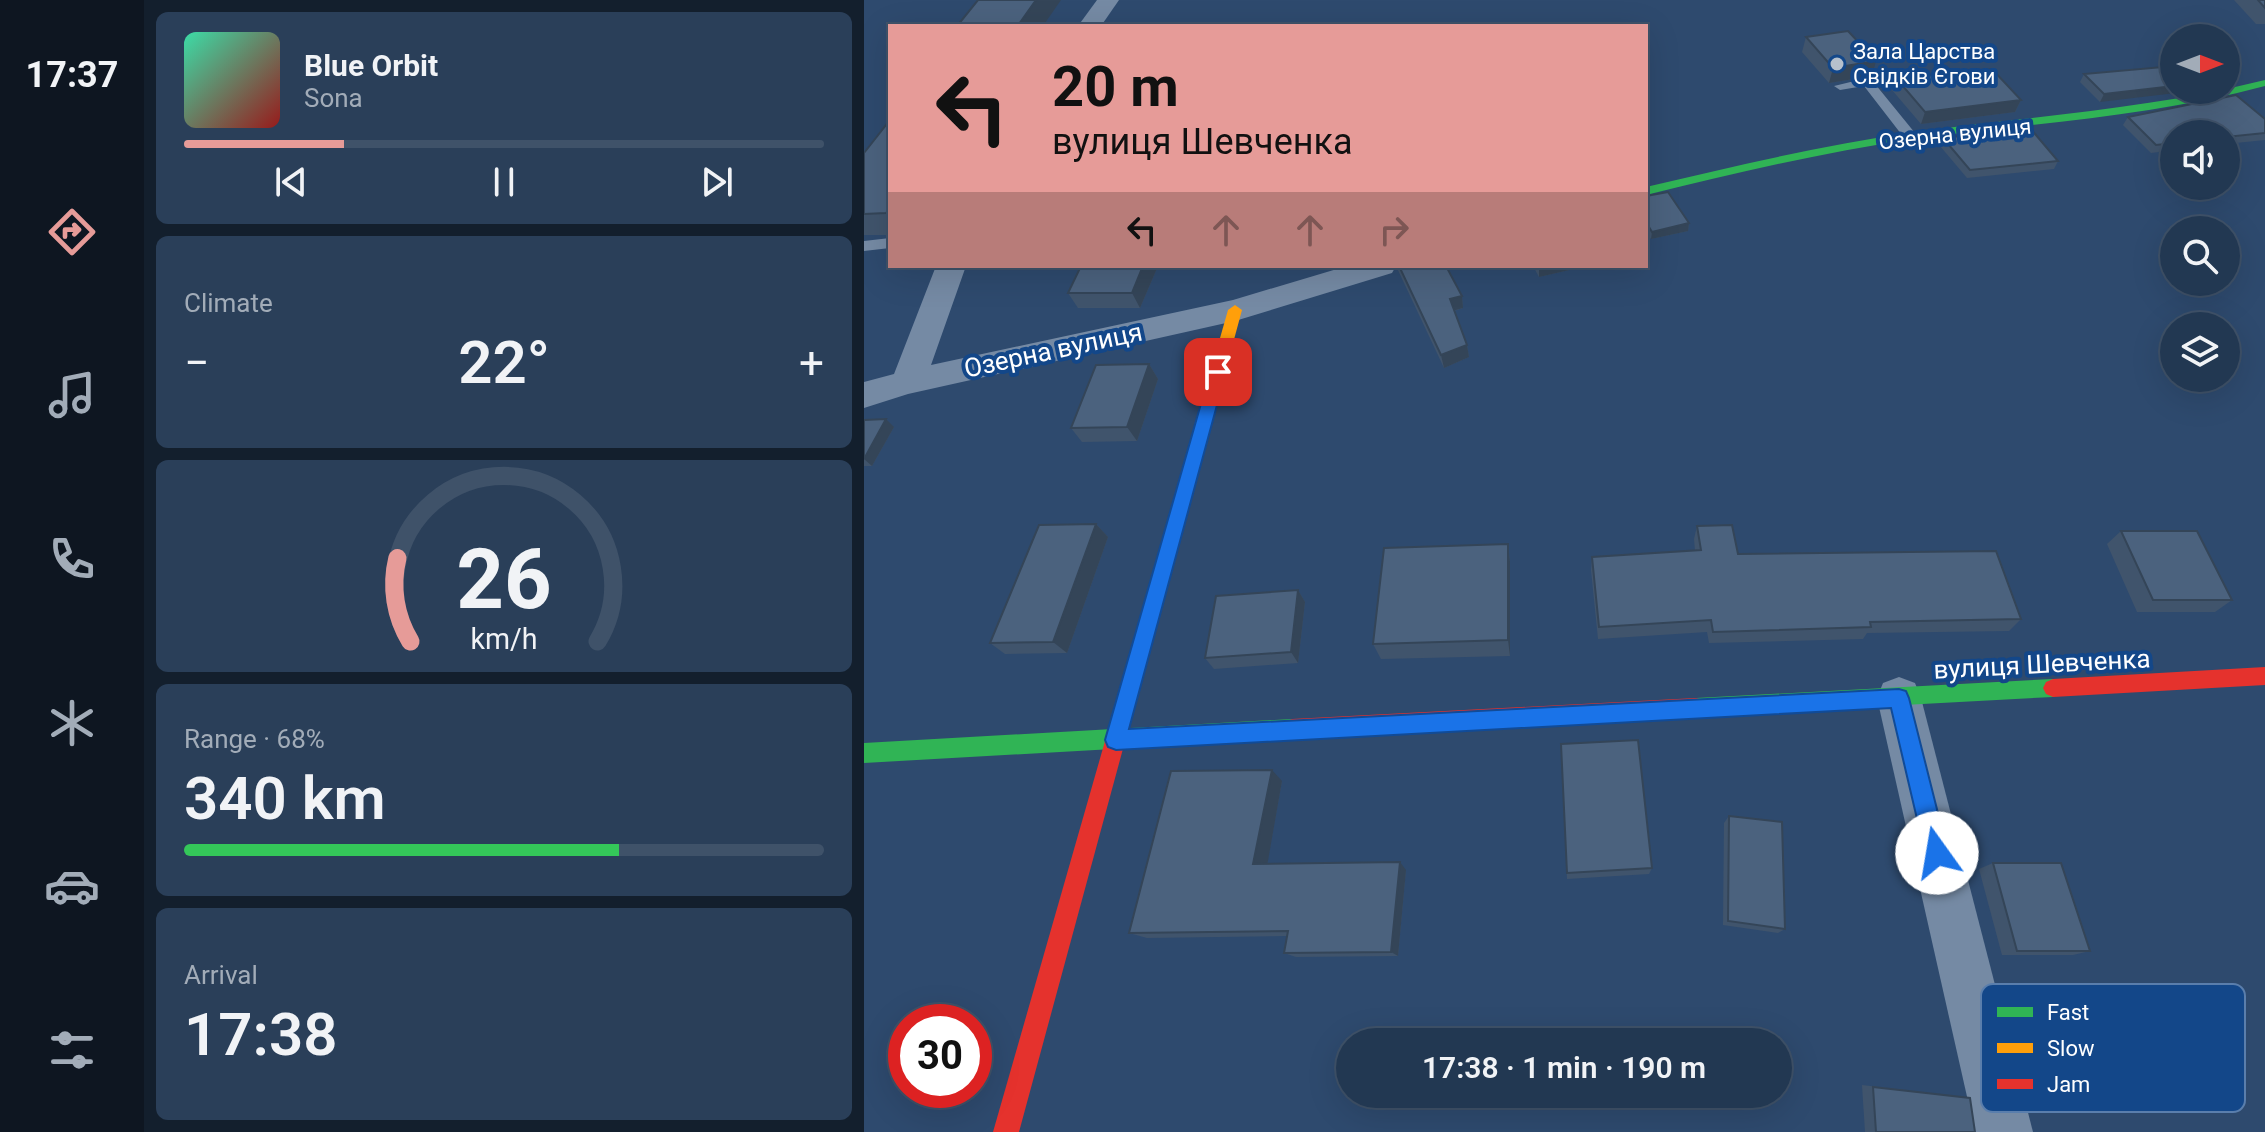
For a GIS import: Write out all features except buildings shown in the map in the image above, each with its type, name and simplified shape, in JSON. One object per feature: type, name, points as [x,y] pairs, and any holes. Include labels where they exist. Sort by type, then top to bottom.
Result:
[{"type":"street","points":[[1090,24],[1108,0]]},
{"type":"street","name":"Озерна вулиця","points":[[1648,190],[1730,170],[1910,136],[2083,121],[2223,97],[2265,83]]},
{"type":"street","points":[[908,382],[950,268]]},
{"type":"street","name":"Озерна вулиця","points":[[864,395],[908,382],[1235,310],[1374,268]]},
{"type":"street","points":[[1006,1132],[1235,310]]},
{"type":"street","name":"вулиця Шевченка","points":[[864,753],[2265,676]]},
{"type":"street","points":[[1899,698],[1981,1037]]},
{"type":"street","points":[[1999,1112],[2004,1132]]},
{"type":"lane","points":[[1840,86],[1867,82],[1910,136]]},
{"type":"lane","points":[[864,246],[888,243]]},
{"type":"traffic: fast","points":[[1648,191],[1760,164],[1875,142],[2149,108],[2265,83]]},
{"type":"traffic: fast","points":[[1696,707],[2053,688]]},
{"type":"traffic: fast","points":[[864,753],[1292,729]]},
{"type":"traffic: slow","points":[[1153,605],[1235,310]]},
{"type":"traffic: jam","points":[[1006,1132],[1153,605]]},
{"type":"traffic: jam","points":[[2053,688],[2265,676]]},
{"type":"traffic: jam","points":[[1292,729],[1696,707]]},
{"type":"place","name":"Зала Царства Свідків Єгови","points":[[1837,64]]},
{"type":"route","points":[[1218,372],[1116,740],[1899,698],[1937,853]]}]
